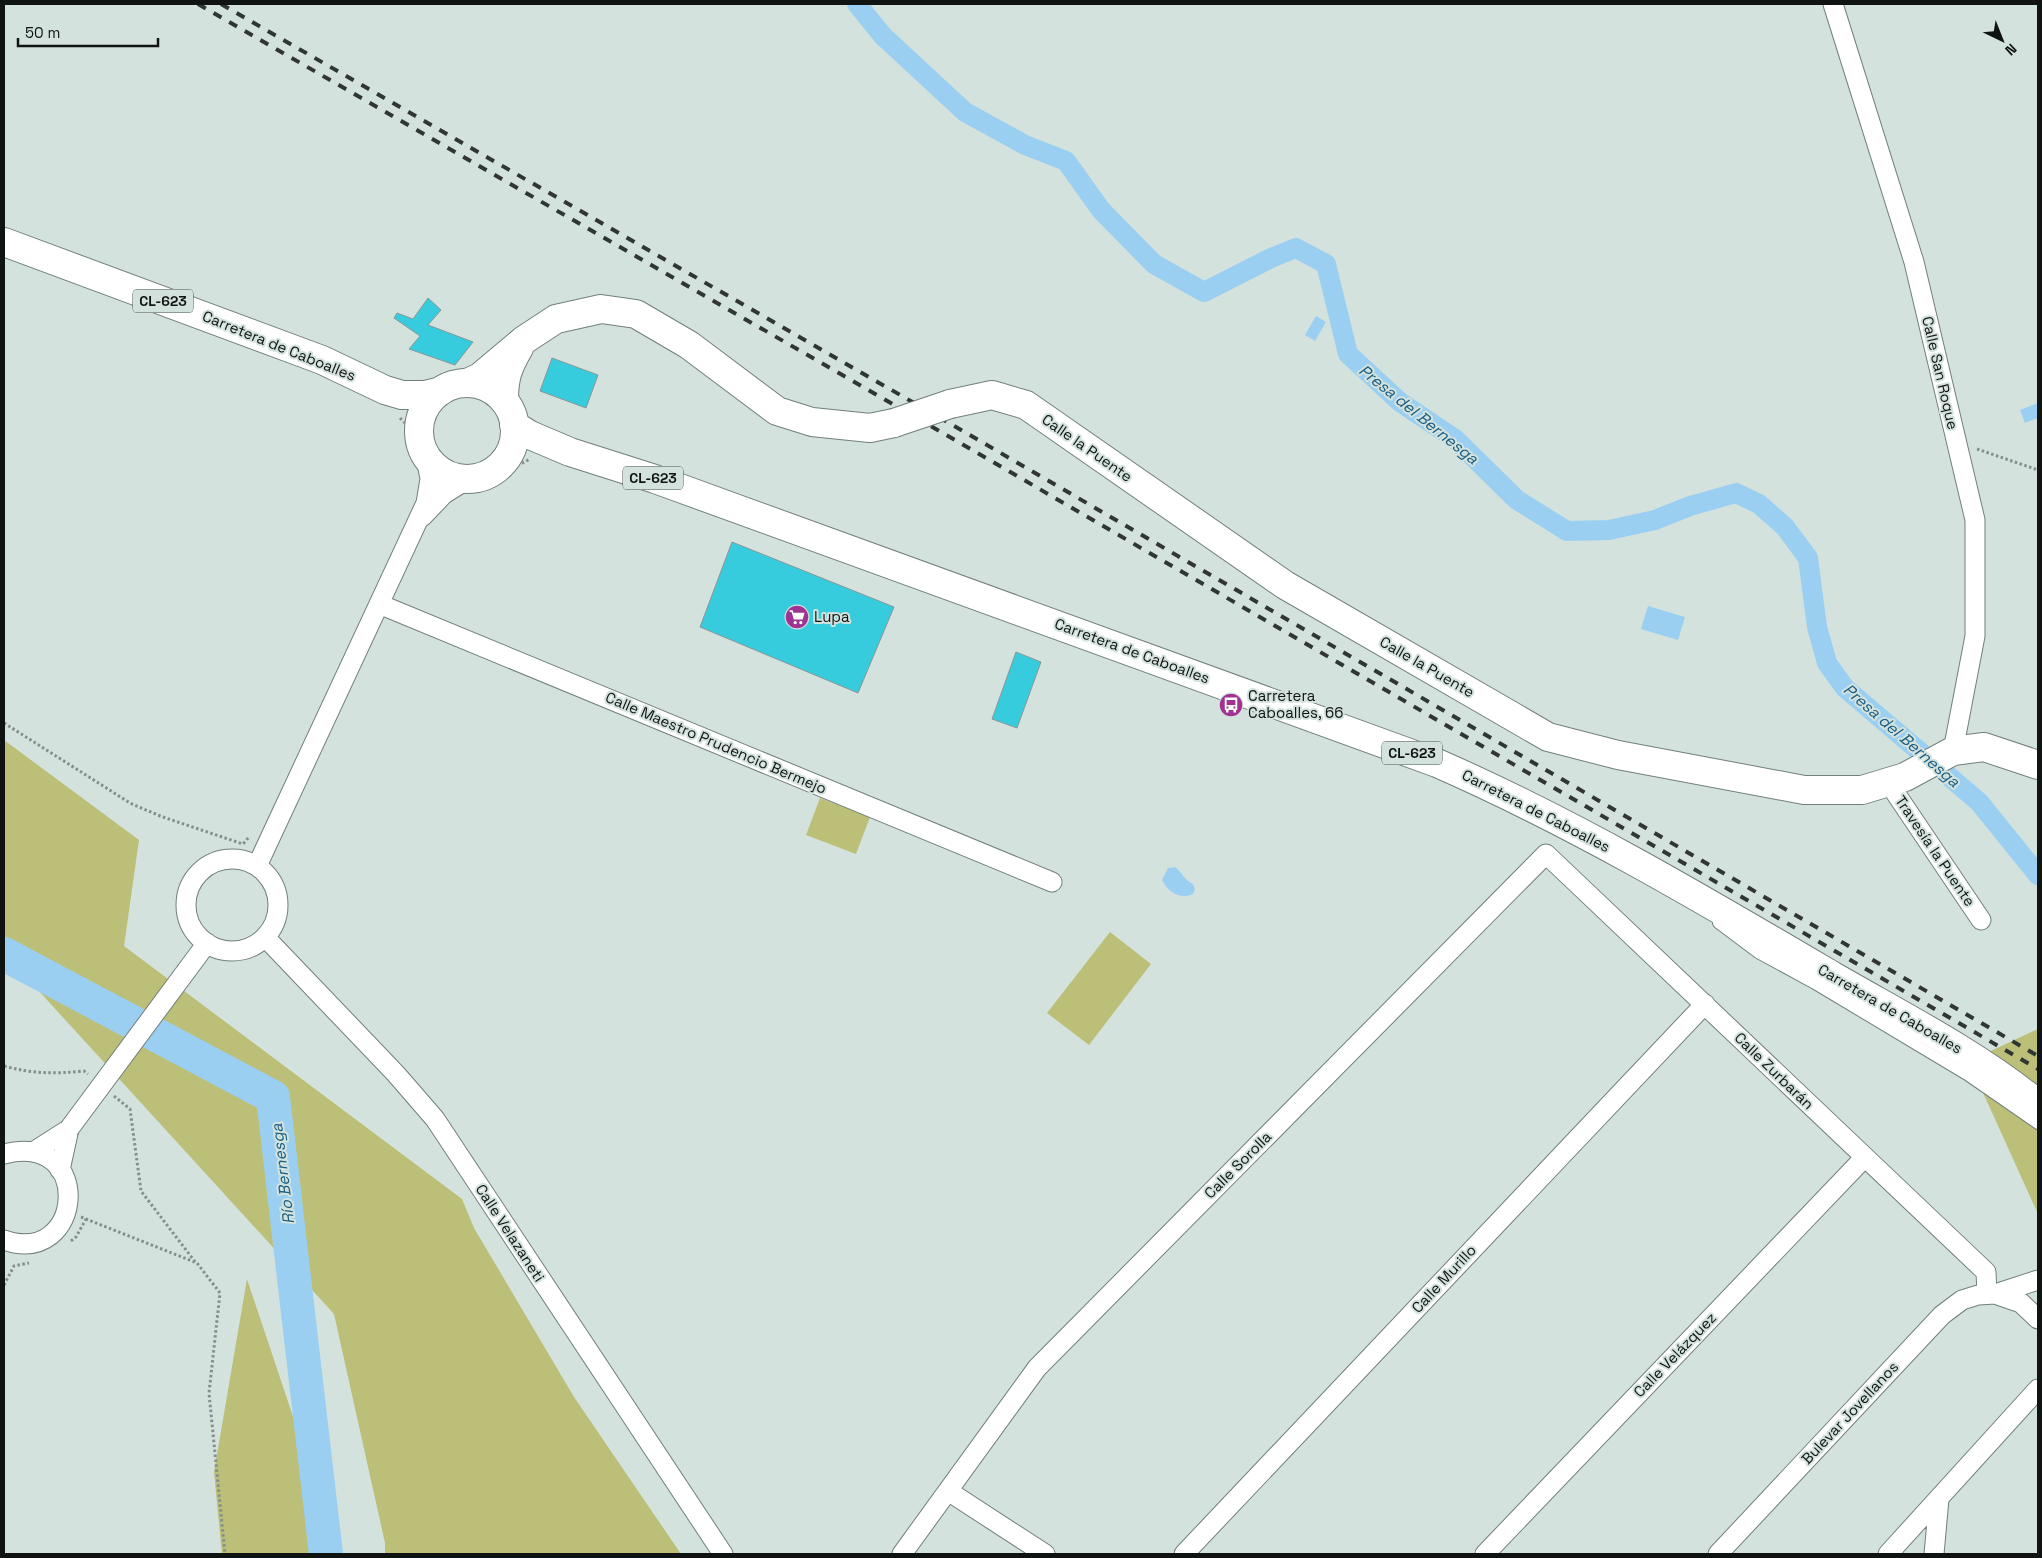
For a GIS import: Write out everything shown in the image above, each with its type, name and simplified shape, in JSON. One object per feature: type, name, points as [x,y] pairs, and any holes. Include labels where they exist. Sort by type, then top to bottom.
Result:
[{"type":"main road","name":"Carretera de Caboalles","points":[[4,242],[322,360],[385,390],[402,395],[433,393]]},
{"type":"main road","name":"Calle la Puente","points":[[473,380],[524,340],[556,319],[601,309],[636,314],[689,345],[777,411],[812,422],[870,428],[894,423],[950,404],[992,395],[1026,405],[1286,585],[1548,737],[1618,755],[1804,790],[1862,790],[1905,777],[1948,754]]},
{"type":"main road","points":[[516,463],[507,458],[520,428],[512,416],[504,394],[508,367],[524,340]]},
{"type":"main road","points":[[473,380],[487,388],[504,394]]},
{"type":"main road","name":"CL-623","points":[[433,393],[473,380]]},
{"type":"main road","name":"Carretera de Caboalles","points":[[385,390],[416,423]]},
{"type":"main road","points":[[433,393],[416,423],[419,437],[428,466],[458,478],[461,484]]},
{"type":"main road","name":"Carretera de Caboalles","points":[[520,428],[570,452],[682,488],[1437,763],[1503,792],[1634,862],[1971,1056],[2038,1104]]},
{"type":"main road","name":"Carretera de Caboalles","points":[[516,463],[530,453],[570,452]]},
{"type":"main road","name":"CL-623","points":[[461,484],[516,463]]},
{"type":"main road","points":[[1948,754],[1984,747],[2038,765]]},
{"type":"street","name":"Calle San Roque","points":[[1833,4],[1914,262],[1975,520],[1975,636],[1948,754]]},
{"type":"street","points":[[257,866],[418,522],[426,503],[428,466]]},
{"type":"street","points":[[418,522],[444,494],[461,484]]},
{"type":"street","name":"Calle Maestro Prudencio Bermejo","points":[[379,604],[1052,882]]},
{"type":"street","name":"Travesía la Puente","points":[[1888,782],[1981,920]]},
{"type":"street","name":"Calle Zurbarán","points":[[1546,854],[1986,1272],[1991,1294]]},
{"type":"street","name":"Calle Sorolla","points":[[902,1554],[1037,1368],[1546,854]]},
{"type":"street","points":[[230,859],[244,860],[257,866],[268,875],[275,887],[278,900],[278,914],[273,926],[265,937],[252,946],[237,950],[222,950],[207,943],[196,934],[189,921],[186,907],[188,893],[194,880],[204,869],[216,862],[230,859]]},
{"type":"street","name":"Calle Velazaneti","points":[[265,937],[396,1074],[435,1119],[723,1554]]},
{"type":"street","points":[[33,1152],[69,1129],[207,943]]},
{"type":"street","name":"Calle Murillo","points":[[1184,1554],[1705,1004]]},
{"type":"street","points":[[60,1170],[69,1129]]},
{"type":"street","points":[[4,1154],[18,1150],[33,1152],[53,1162],[60,1170],[68,1190],[67,1211],[61,1224],[51,1234],[40,1241],[7,1246]]},
{"type":"street","name":"Calle Velázquez","points":[[1485,1554],[1865,1157]]},
{"type":"street","name":"Bulevar Jovellanos","points":[[1718,1554],[1942,1315],[1962,1300],[1978,1295],[1991,1294],[2038,1280]]},
{"type":"street","points":[[1991,1294],[2021,1303],[2038,1319]]},
{"type":"street","points":[[1888,1554],[2038,1390]]},
{"type":"street","points":[[948,1491],[1045,1554]]},
{"type":"street","points":[[1934,1554],[1940,1499]]},
{"type":"lane","points":[[1634,862],[1758,953],[1815,984],[1967,1075],[2038,1124]]},
{"type":"path","points":[[458,376],[473,380],[494,381],[504,394],[509,391],[519,406],[525,424],[520,428],[525,443],[516,463],[506,477],[489,487],[470,491],[461,484],[433,479],[428,466],[420,464],[412,446],[411,426],[416,423],[416,409],[433,393],[441,382],[458,376]]},
{"type":"path","points":[[1956,441],[2038,470]]},
{"type":"path","points":[[4,723],[130,802],[160,816],[243,844],[263,821],[276,826]]},
{"type":"path","points":[[4,1066],[26,1072],[62,1073],[84,1071],[92,1077]]},
{"type":"path","points":[[107,1090],[130,1109],[141,1191],[220,1292],[209,1393],[225,1554]]},
{"type":"path","points":[[67,1211],[197,1263]]},
{"type":"green space","points":[[4,740],[139,840],[124,946],[462,1199],[474,1228],[574,1397],[681,1554],[385,1554],[385,1543],[334,1314],[16,966],[4,960]]},
{"type":"green space","points":[[820,798],[870,817],[856,854],[806,835]]},
{"type":"green space","points":[[1110,932],[1151,964],[1089,1045],[1047,1013]]},
{"type":"green space","points":[[2038,1029],[2038,1214],[1980,1086],[1965,1063]]},
{"type":"green space","points":[[247,1279],[339,1554],[222,1554],[214,1472]]},
{"type":"water","points":[[1316,316],[1326,322],[1315,341],[1305,335]]},
{"type":"water","points":[[2038,403],[2038,418],[2025,423],[2020,410]]},
{"type":"water","points":[[1648,606],[1685,617],[1678,640],[1641,629]]},
{"type":"water","points":[[1175,867],[1193,884],[1195,889],[1193,894],[1184,896],[1175,894],[1162,880],[1168,868]]},
{"type":"building","points":[[428,298],[441,310],[428,325],[473,342],[455,365],[409,349],[420,336],[394,318],[397,313],[413,319]]},
{"type":"building","points":[[552,358],[598,375],[586,408],[540,391]]},
{"type":"building","name":"Lupa","points":[[732,542],[894,607],[858,693],[700,627]]},
{"type":"building","points":[[1016,652],[1041,662],[1017,728],[992,719]]},
{"type":"waterway","name":"Presa del Bernesga","points":[[857,4],[883,36],[965,112],[1025,145],[1066,161],[1101,210],[1154,264],[1204,292],[1271,258],[1296,248],[1326,264],[1348,354],[1400,402],[1455,439],[1517,500],[1567,531],[1609,530],[1655,520],[1690,506],[1736,493],[1759,504],[1785,527],[1808,558],[1817,627],[1827,663],[1845,688],[1979,802],[2038,875]]},
{"type":"waterway","name":"Río Bernesga","points":[[4,954],[273,1097],[326,1554]]},
{"type":"railway","points":[[198,4],[962,444],[2038,1069]]},
{"type":"railway","points":[[221,4],[968,434],[2038,1056]]},
{"type":"place","name":"Lupa","points":[[797,617]]},
{"type":"place","name":"Carretera Caboalles, 66","points":[[1231,705]]}]
